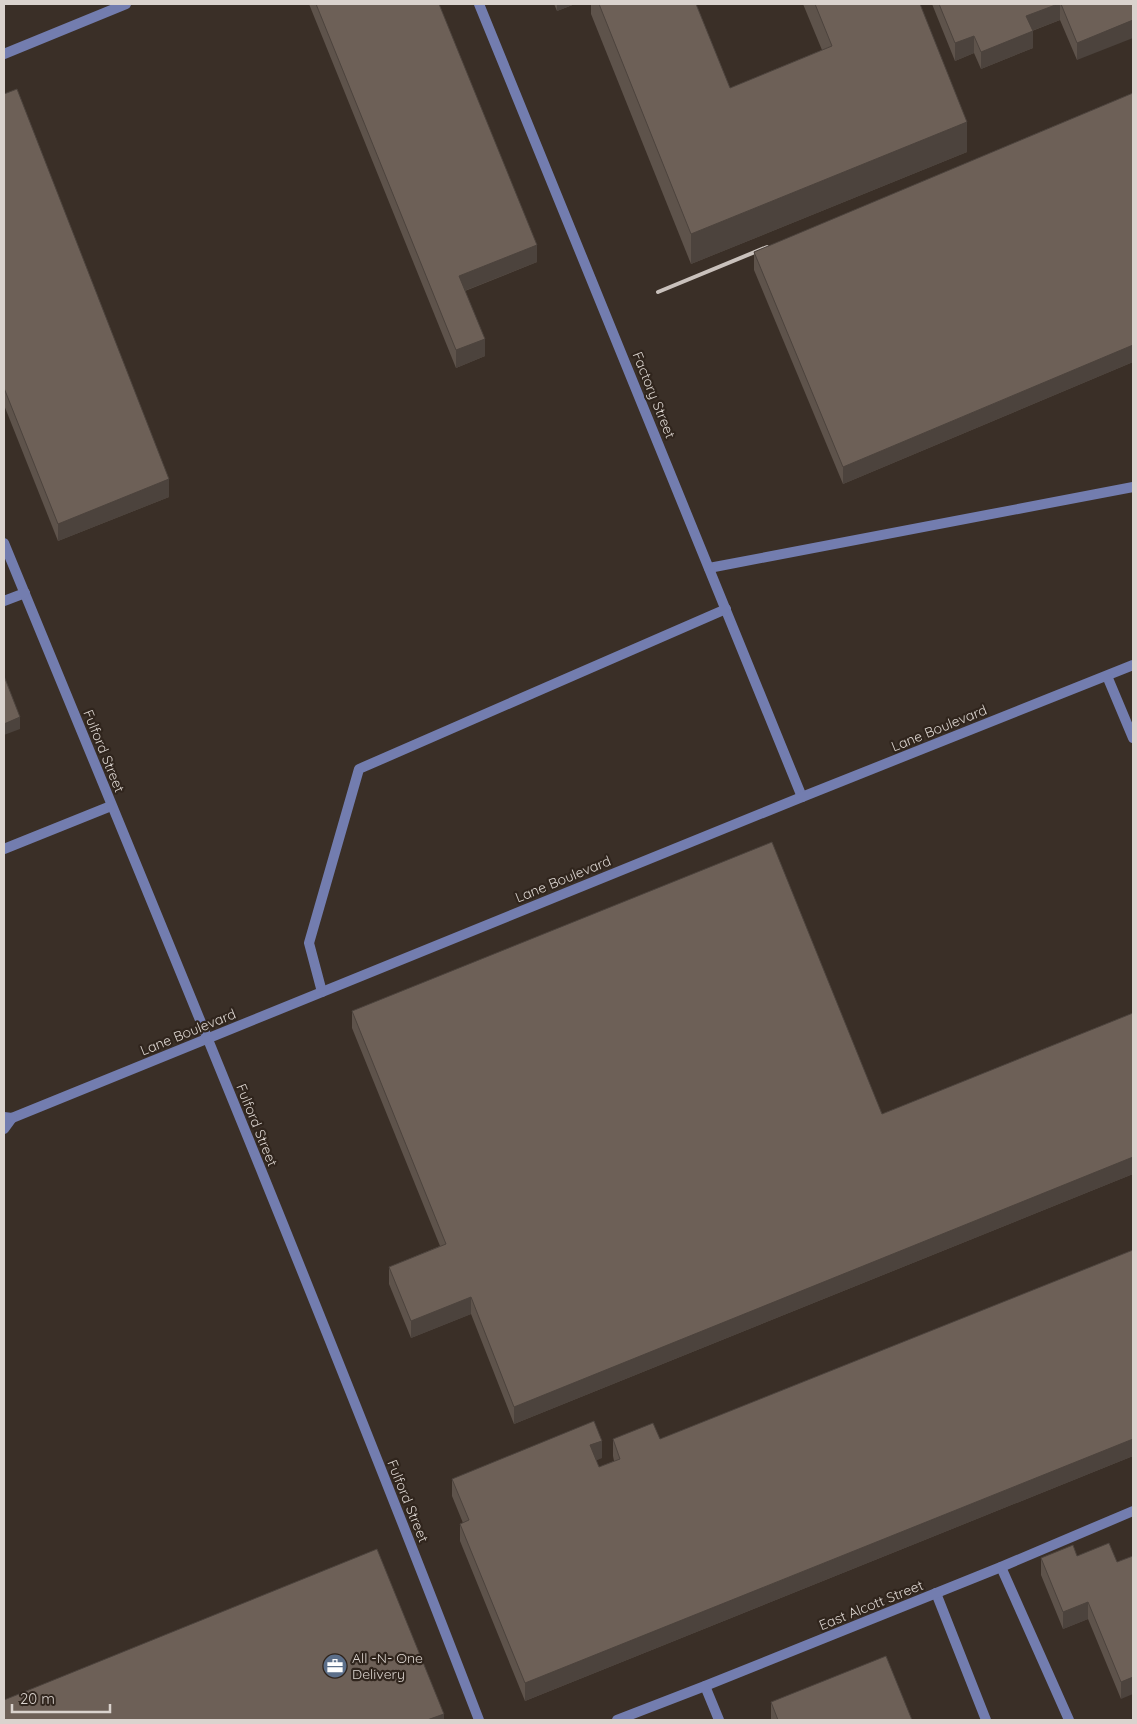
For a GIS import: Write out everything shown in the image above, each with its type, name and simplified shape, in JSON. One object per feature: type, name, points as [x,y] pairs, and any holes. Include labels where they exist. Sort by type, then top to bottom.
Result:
[{"type":"street","points":[[4,54],[126,4]]},
{"type":"street","name":"Factory Street","points":[[479,4],[802,797]]},
{"type":"street","points":[[709,568],[1133,488]]},
{"type":"street","name":"Fulford Street","points":[[4,546],[25,593],[398,1510],[479,1720]]},
{"type":"street","points":[[4,601],[25,593]]},
{"type":"street","points":[[322,992],[309,943],[359,769],[726,609]]},
{"type":"street","name":"Lane Boulevard","points":[[8,1117],[207,1039],[802,797],[1133,665]]},
{"type":"street","points":[[1107,676],[1133,738]]},
{"type":"street","points":[[4,849],[111,806]]},
{"type":"street","points":[[4,1129],[8,1117]]},
{"type":"street","name":"East Alcott Street","points":[[617,1720],[634,1717],[705,1686],[1001,1567],[1133,1511]]},
{"type":"street","points":[[1001,1567],[1069,1720]]},
{"type":"street","points":[[936,1593],[986,1720]]},
{"type":"street","points":[[705,1686],[718,1720]]},
{"type":"building","points":[[316,4],[439,4],[537,245],[459,276],[485,339],[456,350]]},
{"type":"building","points":[[599,4],[696,4],[730,88],[832,46],[815,4],[920,4],[967,122],[691,234]]},
{"type":"building","points":[[939,4],[1058,4],[1026,16],[1033,31],[981,52],[974,36],[955,43]]},
{"type":"building","points":[[1061,4],[1133,4],[1133,20],[1077,43]]},
{"type":"building","points":[[17,89],[169,479],[58,524],[4,388],[4,94]]},
{"type":"building","points":[[1133,93],[1133,345],[843,467],[754,252]]},
{"type":"building","points":[[4,676],[20,717],[4,724]]},
{"type":"building","points":[[772,842],[882,1114],[1133,1013],[1133,1157],[514,1407],[471,1297],[411,1321],[389,1267],[446,1244],[352,1011]]},
{"type":"building","points":[[1133,1250],[1133,1439],[525,1683],[460,1524],[469,1520],[452,1479],[594,1421],[602,1441],[590,1445],[599,1467],[620,1459],[613,1439],[653,1423],[660,1439]]},
{"type":"building","points":[[1109,1543],[1117,1562],[1133,1556],[1133,1677],[1121,1682],[1088,1602],[1063,1612],[1041,1558],[1073,1545],[1077,1556]]},
{"type":"building","points":[[377,1549],[444,1714],[427,1720],[4,1720],[4,1700]]},
{"type":"building","points":[[886,1656],[912,1720],[778,1720],[771,1702]]},
{"type":"railway","points":[[658,292],[767,247]]},
{"type":"place","name":"All -N- One Delivery","points":[[335,1666]]}]
